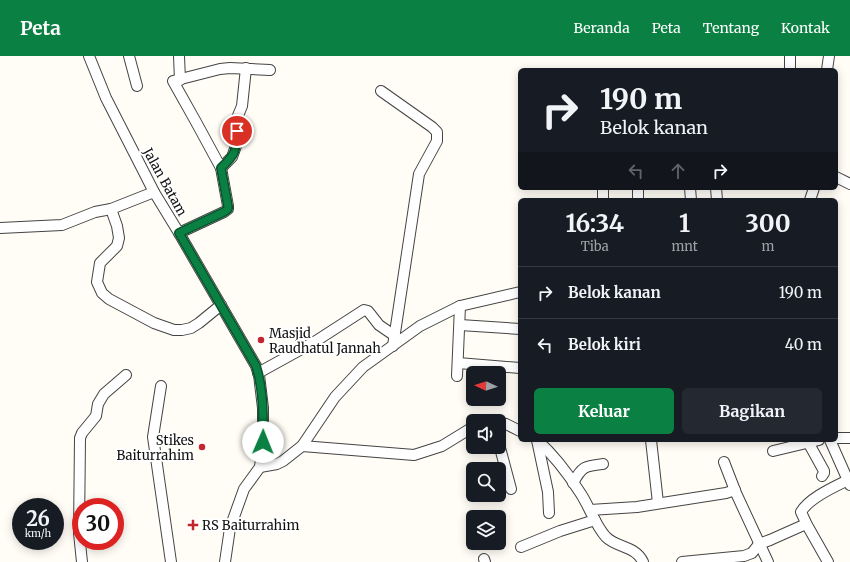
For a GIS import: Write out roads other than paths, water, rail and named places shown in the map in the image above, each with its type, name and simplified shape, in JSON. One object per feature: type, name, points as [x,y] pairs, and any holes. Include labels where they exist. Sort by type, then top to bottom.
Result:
[{"type":"street","name":"Jalan Batam","points":[[89,56],[106,98],[154,192],[221,305],[256,366],[258,373],[263,408],[263,442],[260,467],[244,489],[230,528],[225,562]]},
{"type":"street","points":[[129,56],[137,86]]},
{"type":"street","points":[[179,56],[180,80]]},
{"type":"street","points":[[790,56],[790,68]]},
{"type":"street","points":[[827,68],[829,56]]},
{"type":"street","points":[[221,168],[232,157],[236,146],[237,120],[242,106],[246,68]]},
{"type":"street","points":[[179,233],[224,212],[228,209],[228,206],[221,168],[173,81],[220,69],[246,68],[270,70]]},
{"type":"street","points":[[381,91],[432,127],[438,135],[437,141],[419,174],[394,341]]},
{"type":"street","points":[[838,178],[850,184]]},
{"type":"street","points":[[0,228],[62,225],[95,212],[111,209],[154,192]]},
{"type":"street","points":[[111,209],[117,226],[119,238],[117,246],[100,263],[97,282],[102,294],[154,323],[174,330],[191,328],[221,305]]},
{"type":"street","points":[[260,467],[277,464],[283,461],[302,446],[335,397],[363,367],[394,341],[460,306],[518,292]]},
{"type":"street","points":[[457,376],[460,306]]},
{"type":"street","points":[[258,373],[316,341],[366,310],[394,341]]},
{"type":"street","points":[[460,325],[518,329]]},
{"type":"street","points":[[458,363],[518,368]]},
{"type":"street","points":[[82,562],[79,533],[80,438],[82,432],[96,416],[98,404],[104,394],[126,375]]},
{"type":"street","points":[[161,386],[153,438],[171,562]]},
{"type":"street","points":[[506,424],[518,430]]},
{"type":"street","points":[[302,446],[414,455],[442,446],[466,431]]},
{"type":"street","points":[[838,438],[850,438]]},
{"type":"street","points":[[537,442],[548,492],[549,513]]},
{"type":"street","points":[[539,442],[554,457],[574,483],[607,537],[612,542],[638,554],[643,562]]},
{"type":"street","points":[[651,442],[658,503]]},
{"type":"street","points":[[773,451],[787,443],[808,442],[824,471],[822,476]]},
{"type":"street","points":[[828,562],[806,524],[802,514],[802,509],[821,495],[849,482],[831,442]]},
{"type":"street","points":[[501,454],[510,489]]},
{"type":"street","points":[[724,462],[737,495],[768,562]]},
{"type":"street","points":[[574,483],[582,469],[586,466],[603,464]]},
{"type":"street","points":[[522,547],[593,515],[658,503],[726,493],[737,495]]},
{"type":"street","points":[[682,562],[744,556],[752,553],[760,544],[806,524]]},
{"type":"place","name":"Masjid Raudhatul Jannah","points":[[261,340]]},
{"type":"place","name":"Stikes Baiturrahim","points":[[202,447]]},
{"type":"place","name":"RS Baiturrahim","points":[[193,525]]}]
